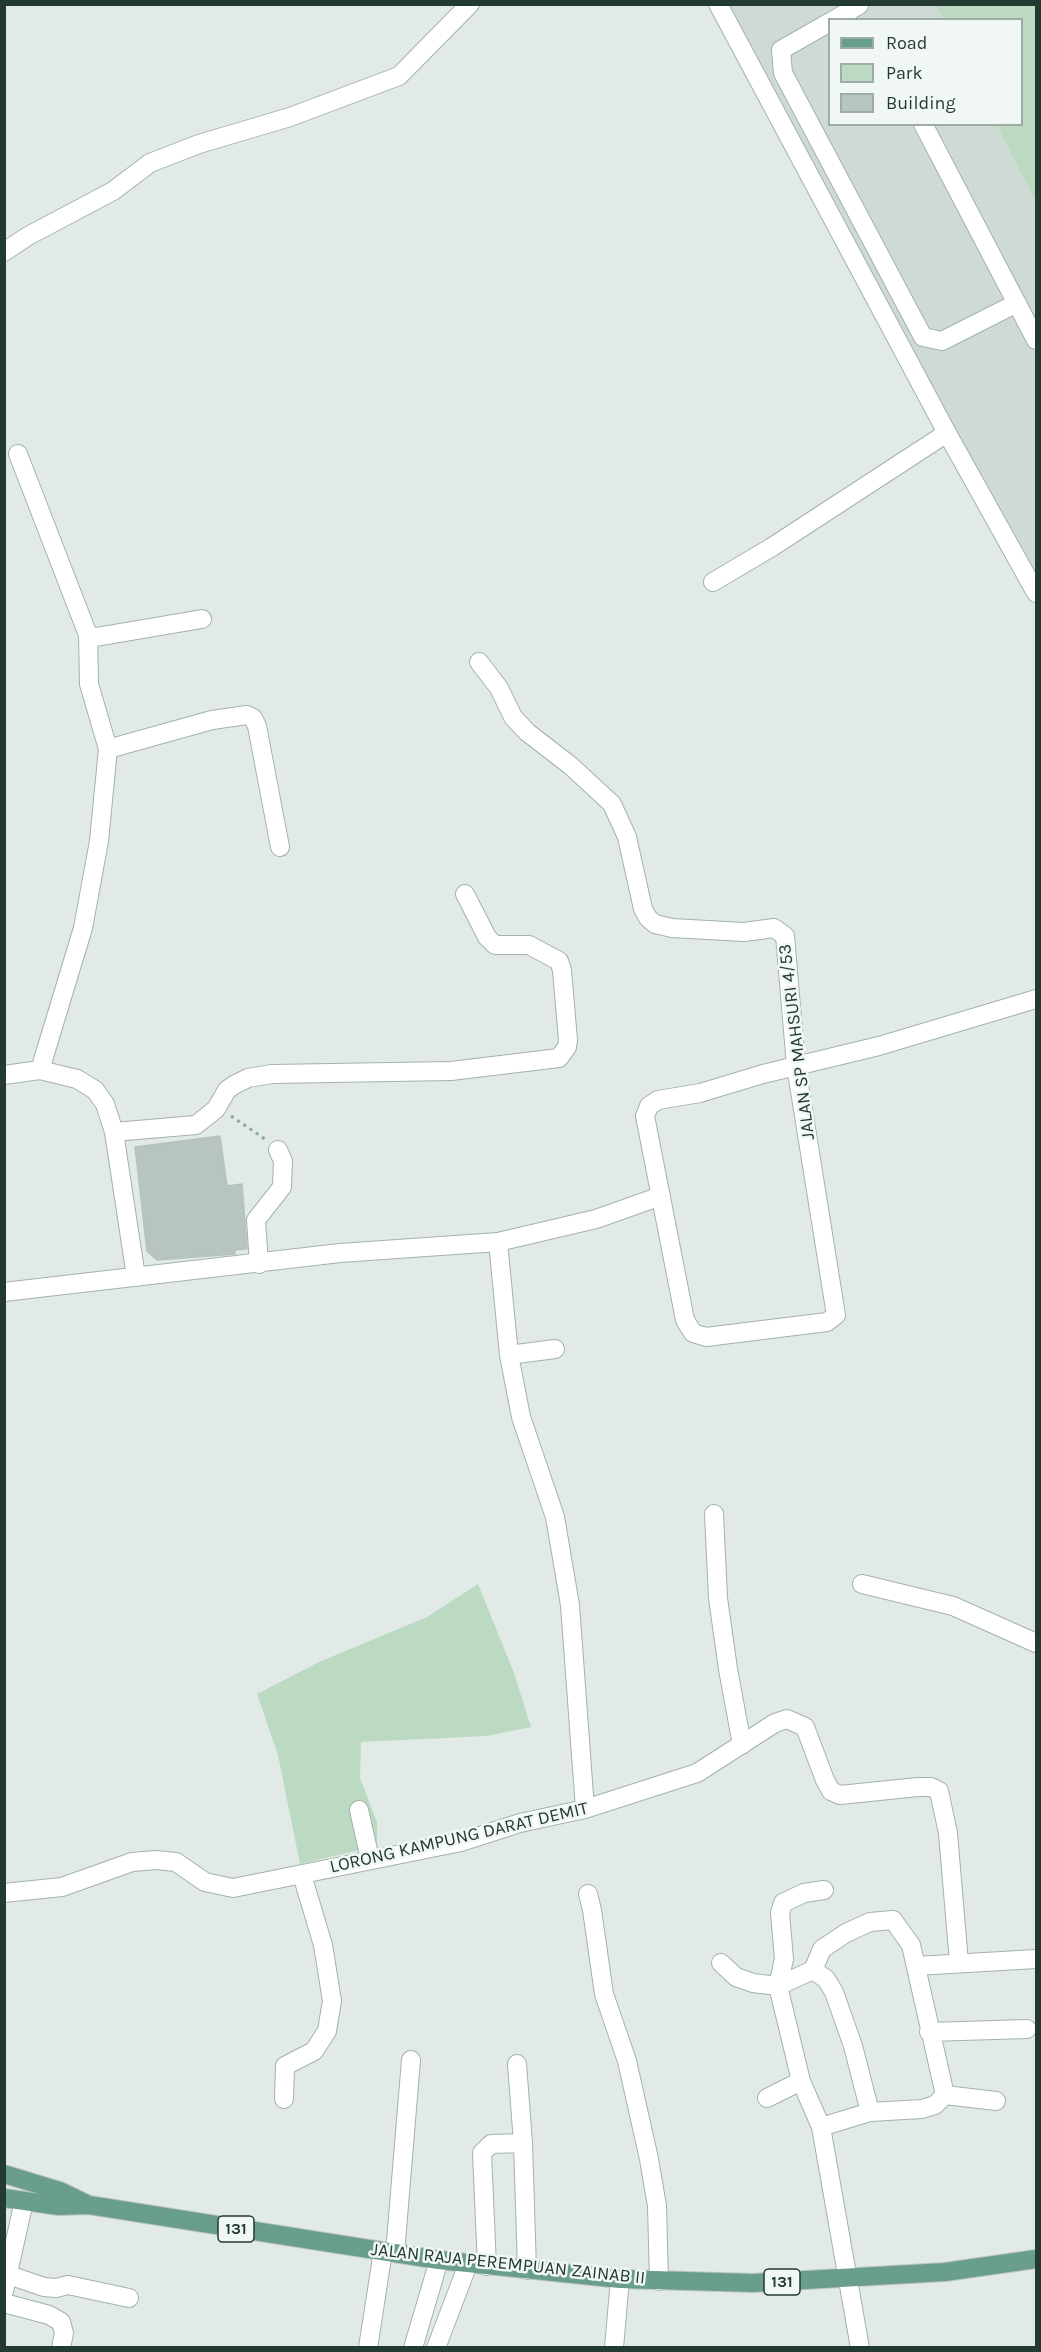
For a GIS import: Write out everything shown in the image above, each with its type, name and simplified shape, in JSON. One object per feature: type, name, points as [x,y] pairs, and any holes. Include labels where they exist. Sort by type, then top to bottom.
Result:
[{"type":"main road","name":"JALAN RAJA PEREMPUAN ZAINAB II","points":[[4,2174],[60,2191],[89,2205]]},
{"type":"main road","points":[[4,2182],[25,2181]]},
{"type":"main road","name":"JALAN RAJA PEREMPUAN ZAINAB II","points":[[4,2198],[59,2206],[89,2205],[468,2264],[620,2279],[753,2283],[945,2272],[1036,2259]]},
{"type":"street","points":[[4,252],[28,236],[113,191],[150,163],[200,144],[290,117],[399,76],[470,4]]},
{"type":"street","points":[[718,4],[947,433],[1036,593]]},
{"type":"street","points":[[837,18],[859,5]]},
{"type":"street","points":[[828,23],[781,50],[783,73],[923,337],[942,341],[1017,303]]},
{"type":"street","points":[[924,126],[1036,340]]},
{"type":"street","points":[[713,582],[772,548],[947,433]]},
{"type":"street","points":[[18,454],[88,635],[89,684],[108,749],[99,841],[83,928],[40,1070]]},
{"type":"street","points":[[88,635],[96,638],[202,620]]},
{"type":"street","name":"JALAN SP MAHSURI 4/53","points":[[479,662],[499,688],[513,717],[527,732],[571,766],[612,804],[627,837],[643,909],[648,918],[655,924],[672,928],[744,932],[774,928],[785,936],[796,1066],[836,1311],[834,1318],[827,1322],[706,1337],[693,1333],[685,1320],[661,1196]]},
{"type":"street","points":[[108,749],[212,720],[247,715],[253,718],[257,726],[280,847]]},
{"type":"street","points":[[114,1132],[185,1128],[206,1119],[234,1085],[248,1078],[272,1074],[451,1071],[552,1059],[564,1053],[568,1040],[562,970],[559,961],[529,945],[495,945],[487,937],[465,894]]},
{"type":"street","points":[[4,1292],[340,1253],[498,1242],[596,1219],[661,1196],[645,1116],[649,1106],[658,1100],[700,1093],[879,1046],[1036,999]]},
{"type":"street","points":[[4,1075],[40,1070],[78,1079],[95,1090],[105,1104],[114,1132],[136,1277]]},
{"type":"street","points":[[259,1264],[256,1220],[282,1187],[283,1161],[278,1150]]},
{"type":"street","points":[[498,1242],[509,1355],[521,1417],[555,1517],[568,1594],[585,1809]]},
{"type":"street","points":[[509,1355],[555,1349]]},
{"type":"street","points":[[714,1514],[718,1598],[742,1745]]},
{"type":"street","points":[[862,1584],[952,1606],[1036,1643]]},
{"type":"street","name":"LORONG KAMPUNG DARAT DEMIT","points":[[4,1893],[62,1887],[132,1862],[156,1860],[176,1862],[205,1882],[233,1888],[461,1842],[520,1823],[585,1809],[697,1773],[775,1723],[787,1719],[805,1727],[831,1791],[840,1795],[931,1787],[939,1791],[948,1833],[959,1962]]},
{"type":"street","points":[[359,1810],[370,1859]]},
{"type":"street","points":[[284,2099],[285,2066],[314,2051],[327,2031],[332,2001],[323,1945],[302,1875]]},
{"type":"street","points":[[824,1890],[804,1893],[783,1903],[780,1913],[784,1959],[778,1986],[801,2081],[821,2127],[860,2348]]},
{"type":"street","points":[[588,1894],[604,1994],[627,2061],[649,2159],[657,2206],[659,2281]]},
{"type":"street","points":[[722,1963],[736,1977],[778,1986],[813,1970],[822,1949],[846,1933],[870,1922],[893,1920],[910,1945],[945,2095]]},
{"type":"street","points":[[916,1966],[1036,1959]]},
{"type":"street","points":[[813,1970],[826,1978],[834,1992],[853,2046],[870,2112]]},
{"type":"street","points":[[929,2032],[1027,2029]]},
{"type":"street","points":[[368,2348],[389,2252],[411,2060]]},
{"type":"street","points":[[517,2064],[524,2143],[527,2270]]},
{"type":"street","points":[[767,2098],[801,2081]]},
{"type":"street","points":[[821,2127],[870,2112],[922,2109],[935,2105],[945,2095]]},
{"type":"street","points":[[945,2095],[996,2101]]},
{"type":"street","points":[[488,2266],[482,2153],[491,2144],[524,2143]]},
{"type":"street","points":[[24,2201],[7,2283],[56,2288],[68,2285],[129,2298]]},
{"type":"street","points":[[413,2348],[439,2260]]},
{"type":"street","points":[[436,2348],[468,2264]]},
{"type":"street","points":[[614,2348],[620,2279]]},
{"type":"street","points":[[49,2315],[56,2288]]},
{"type":"street","points":[[4,2303],[49,2315],[61,2322],[64,2333],[61,2348]]},
{"type":"path","points":[[216,1109],[256,1131],[278,1150]]},
{"type":"shaded area","points":[[728,5],[1036,5],[1036,578],[945,412]]},
{"type":"green space","points":[[936,5],[1036,5],[1036,202],[998,126],[1023,126],[1023,18],[943,18]]},
{"type":"green space","points":[[478,1584],[514,1673],[531,1727],[487,1736],[361,1742],[360,1778],[377,1822],[377,1846],[300,1864],[278,1755],[257,1694],[319,1662],[427,1617]]},
{"type":"building","points":[[220,1136],[227,1186],[242,1184],[247,1249],[235,1250],[235,1254],[157,1260],[147,1251],[135,1147]]}]
